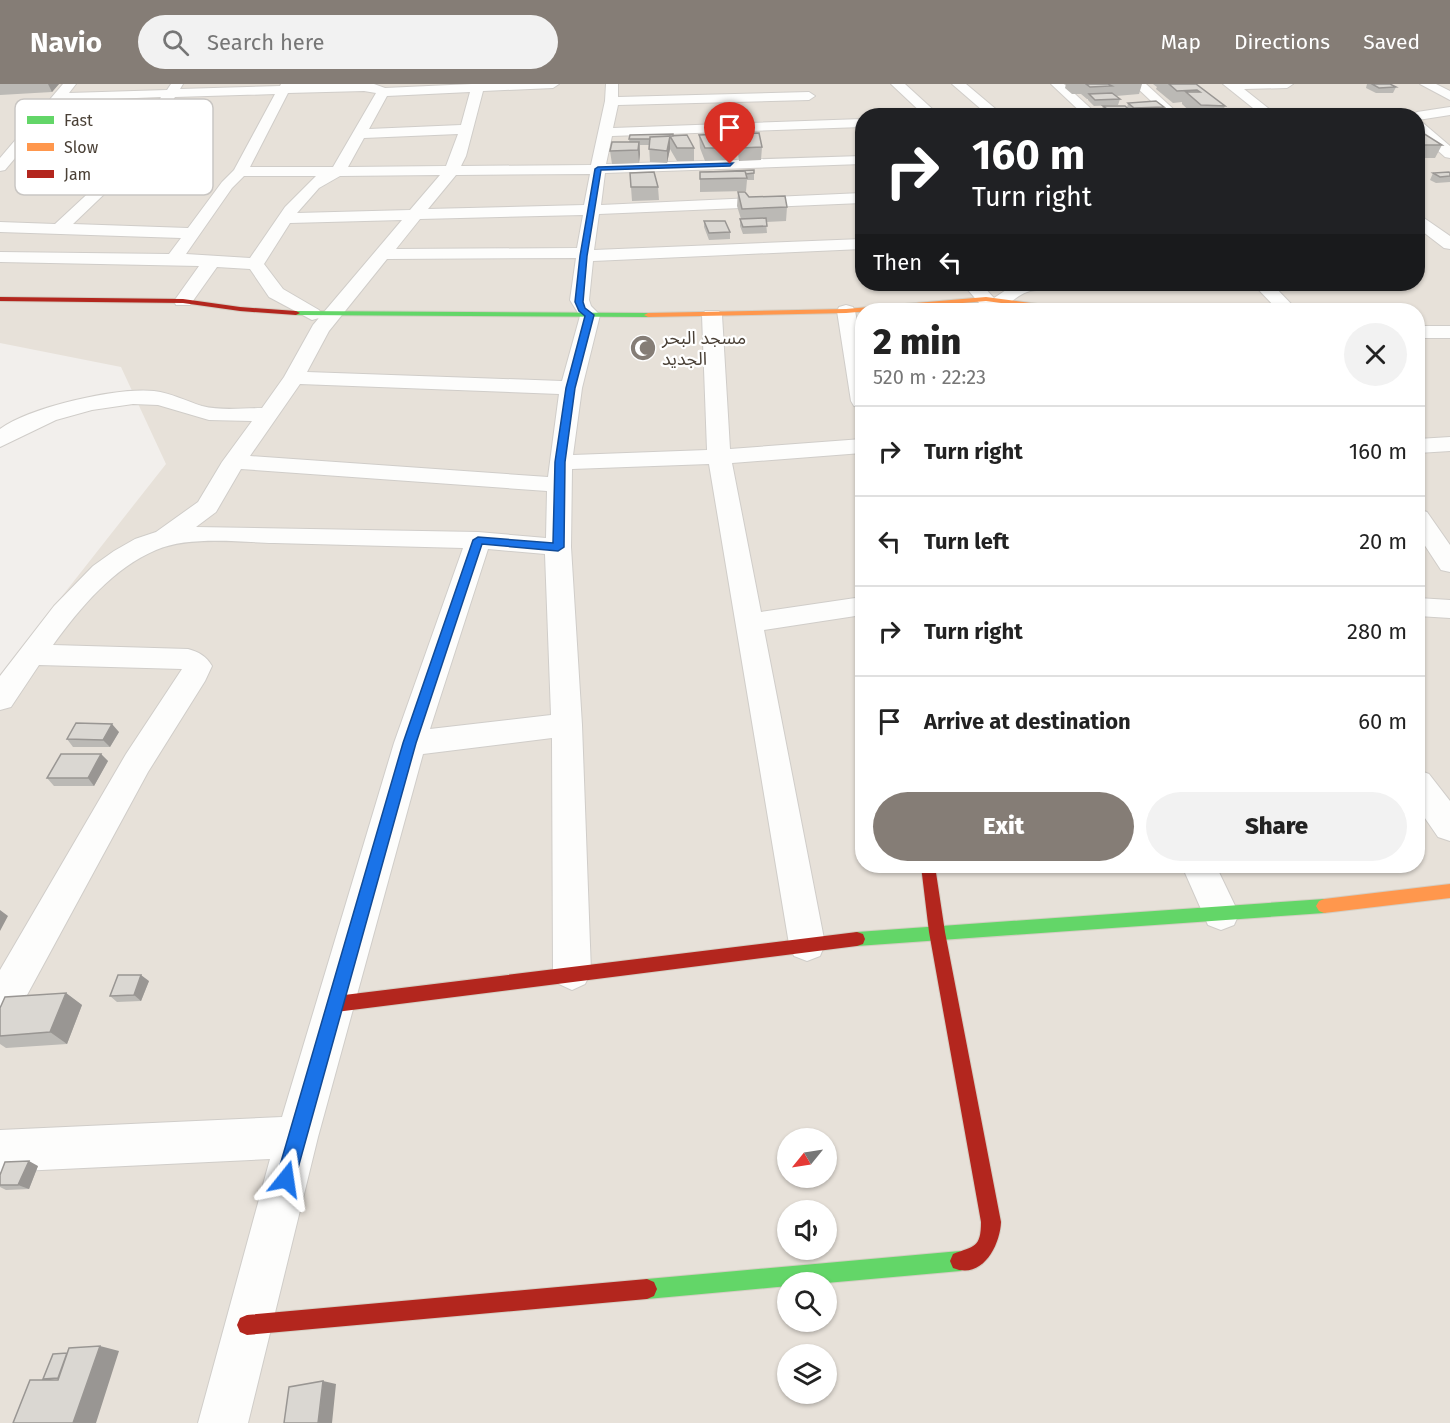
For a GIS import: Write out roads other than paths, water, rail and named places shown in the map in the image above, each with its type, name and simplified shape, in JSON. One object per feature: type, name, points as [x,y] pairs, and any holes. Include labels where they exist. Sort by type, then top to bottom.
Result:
[{"type":"street","points":[[58,98],[70,84]]},
{"type":"street","points":[[58,98],[174,88],[364,87],[376,88],[383,93],[478,86],[553,84]]},
{"type":"street","points":[[590,315],[582,309],[579,302],[591,210],[612,101],[612,84]]},
{"type":"street","points":[[798,84],[837,125],[855,149]]},
{"type":"street","points":[[897,84],[925,108]]},
{"type":"street","points":[[958,84],[988,108]]},
{"type":"street","points":[[1057,84],[1084,108]]},
{"type":"street","points":[[1138,84],[1166,108]]},
{"type":"street","points":[[1230,85],[1287,84]]},
{"type":"street","points":[[1426,84],[1450,96]]},
{"type":"street","points":[[1230,85],[1261,108]]},
{"type":"street","points":[[174,259],[227,185],[240,172],[286,86]]},
{"type":"street","points":[[165,538],[207,507],[234,462],[294,378],[320,329],[451,171],[459,156],[478,86]]},
{"type":"street","points":[[255,264],[285,218],[313,185],[324,176],[338,171],[383,93]]},
{"type":"street","points":[[612,101],[812,98]]},
{"type":"street","points":[[1425,115],[1450,111]]},
{"type":"street","points":[[606,132],[855,124]]},
{"type":"street","points":[[360,134],[466,129]]},
{"type":"street","points":[[1425,132],[1450,154]]},
{"type":"street","points":[[0,140],[15,139]]},
{"type":"street","points":[[0,168],[15,151]]},
{"type":"street","points":[[240,172],[598,169],[855,153]]},
{"type":"street","points":[[61,227],[95,195]]},
{"type":"street","points":[[285,218],[789,207],[855,199]]},
{"type":"street","points":[[1425,226],[1450,246]]},
{"type":"street","points":[[0,227],[61,227],[191,233]]},
{"type":"street","points":[[382,254],[584,255],[801,240],[855,244]]},
{"type":"street","points":[[1428,249],[1450,246]]},
{"type":"street","points":[[0,257],[174,259],[255,264]]},
{"type":"street","points":[[183,301],[212,261]]},
{"type":"street","points":[[255,264],[276,293],[312,314]]},
{"type":"street","points":[[980,291],[994,303],[1015,291]]},
{"type":"street","points":[[1269,291],[1281,303]]},
{"type":"street","points":[[0,299],[183,301],[240,309],[312,314],[712,315],[855,311]]},
{"type":"street","points":[[846,311],[855,362]]},
{"type":"street","points":[[572,972],[567,725],[558,547],[560,474],[570,388],[590,315]]},
{"type":"street","points":[[712,315],[719,458],[807,945]]},
{"type":"street","points":[[1425,332],[1450,332]]},
{"type":"street","points":[[294,378],[570,388]]},
{"type":"street","points":[[0,440],[21,426],[38,419],[127,399],[158,398],[205,413],[270,414]]},
{"type":"street","points":[[1425,446],[1450,444]]},
{"type":"street","points":[[234,462],[560,474],[855,447]]},
{"type":"street","points":[[1425,519],[1450,521]]},
{"type":"street","points":[[1425,529],[1450,564]]},
{"type":"street","points":[[0,699],[30,655],[78,598],[112,563],[144,545],[165,538],[226,534],[478,540],[558,547]]},
{"type":"street","points":[[223,1423],[297,1137],[410,743],[478,540]]},
{"type":"street","points":[[749,623],[855,607]]},
{"type":"street","points":[[1425,608],[1450,609]]},
{"type":"street","points":[[0,1006],[131,773],[195,674],[197,666],[188,659],[30,655]]},
{"type":"street","points":[[410,743],[567,725]]},
{"type":"street","points":[[1425,793],[1450,827]]},
{"type":"street","points":[[247,1325],[969,1260],[982,1255],[990,1245],[990,1214],[937,932],[929,873]]},
{"type":"street","points":[[1202,873],[1221,914]]},
{"type":"street","points":[[336,1004],[462,990],[572,972],[807,945],[937,932],[1357,904],[1450,891]]},
{"type":"street","points":[[0,1150],[297,1137]]},
{"type":"place","name":"مسجد البحر الجديد","points":[[643,348]]}]
